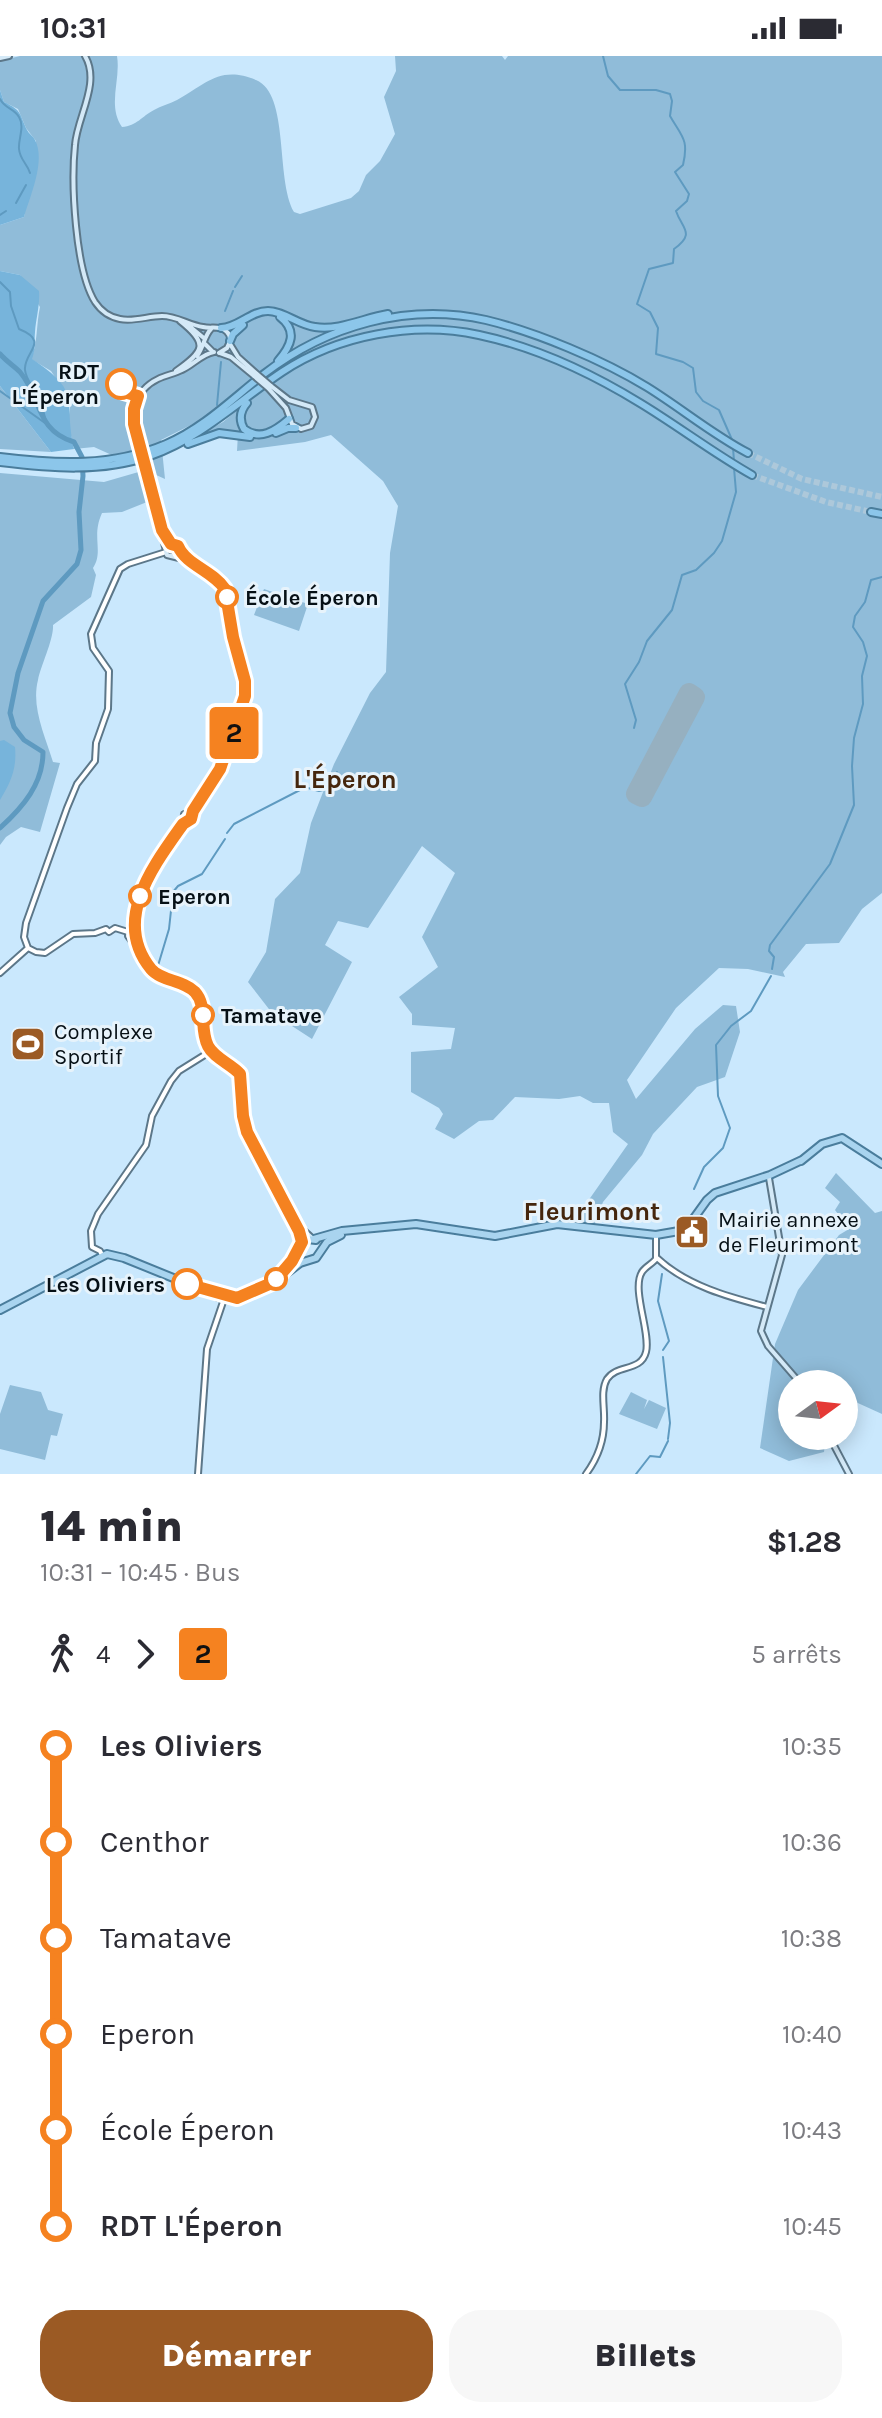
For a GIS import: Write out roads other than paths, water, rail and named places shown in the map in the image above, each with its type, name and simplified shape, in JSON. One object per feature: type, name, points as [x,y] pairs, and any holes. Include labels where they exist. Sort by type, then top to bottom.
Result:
[{"type":"highway","points":[[221,328],[231,327],[263,311],[279,313],[300,324],[324,328],[388,314],[439,313],[500,323],[599,363],[649,389],[748,453]]},
{"type":"highway","points":[[258,375],[304,347],[338,332],[390,318],[439,313]]},
{"type":"highway","points":[[108,463],[143,453],[210,420],[289,347],[292,334],[284,320],[271,315],[254,318],[237,329],[230,342]]},
{"type":"highway","points":[[154,454],[204,430],[284,371],[311,356],[364,337],[421,330],[477,334],[553,359],[630,397],[752,475]]},
{"type":"highway","points":[[289,416],[272,432],[257,436],[244,429],[241,420],[242,410],[249,401],[311,356]]},
{"type":"highway","points":[[0,459],[58,466],[108,463],[154,454],[213,434],[229,433],[259,439],[296,428]]},
{"type":"highway","points":[[871,512],[882,514]]},
{"type":"main road","points":[[0,58],[9,56]]},
{"type":"main road","points":[[85,56],[91,67],[91,81],[78,127],[74,156],[79,249],[90,291],[101,309],[119,319],[161,316],[212,329],[221,328],[228,333],[238,357],[269,387],[296,428],[306,428],[314,422],[314,412],[307,404],[297,404],[269,387]]},
{"type":"main road","points":[[178,319],[194,328],[216,353]]},
{"type":"main road","points":[[173,373],[190,361],[200,344],[198,336],[178,319]]},
{"type":"main road","points":[[188,367],[212,329]]},
{"type":"main road","points":[[216,353],[230,342]]},
{"type":"main road","points":[[258,375],[231,357],[206,354],[188,367],[152,382],[138,396],[133,414],[168,548],[173,557],[183,559],[218,579],[227,593],[233,637],[245,681],[245,696],[220,769],[191,813],[191,819],[184,821],[149,872],[132,934],[151,969],[187,986],[198,995],[206,1041],[211,1051],[240,1074],[244,1121],[299,1231],[302,1255],[308,1259]]},
{"type":"main road","points":[[289,416],[297,404]]},
{"type":"main road","points":[[168,548],[178,546],[180,552],[206,572]]},
{"type":"main road","points":[[173,557],[180,552]]},
{"type":"main road","points":[[739,1185],[769,1178],[802,1160],[822,1144],[838,1138],[846,1139],[882,1164]]},
{"type":"main road","points":[[274,1282],[301,1245],[352,1230],[416,1224],[495,1236],[557,1224],[616,1230],[630,1235],[669,1237],[689,1225],[710,1197],[802,1160]]},
{"type":"main road","points":[[265,1165],[301,1228],[320,1244],[321,1251]]},
{"type":"main road","points":[[769,1178],[782,1251],[761,1331],[763,1338],[789,1370]]},
{"type":"main road","points":[[273,1184],[281,1193]]},
{"type":"main road","points":[[0,1310],[102,1255],[110,1254],[231,1298],[274,1282],[308,1259],[316,1258],[329,1240],[352,1230]]},
{"type":"main road","points":[[836,1450],[849,1474]]},
{"type":"street","points":[[132,934],[108,929],[73,934],[45,953],[28,948],[24,937],[26,923],[67,808],[77,784],[95,764],[96,743],[108,709],[109,671],[93,648],[91,634],[120,569],[168,548]]},
{"type":"street","points":[[152,557],[173,557]]},
{"type":"street","points":[[0,973],[28,948]]},
{"type":"street","points":[[102,1255],[92,1247],[90,1238],[103,1204],[146,1145],[152,1116],[171,1081],[179,1071],[211,1051]]},
{"type":"street","points":[[586,1474],[599,1452],[607,1380],[613,1373],[638,1363],[645,1356],[647,1346],[640,1276],[656,1257],[656,1236]]},
{"type":"street","points":[[656,1257],[671,1271],[737,1300],[767,1307]]},
{"type":"street","points":[[198,1474],[207,1349],[231,1298]]},
{"type":"waterway","points":[[603,56],[608,76],[620,90],[656,90],[670,94],[670,116],[685,144],[683,165],[675,172],[689,194],[687,201],[676,211],[686,235],[674,249],[673,263],[649,269],[637,304],[650,312],[658,328],[656,354],[693,368],[696,392],[703,401],[719,410],[733,442]]},
{"type":"waterway","points":[[0,99],[21,121],[20,153],[30,173]]},
{"type":"waterway","points":[[16,203],[26,185]]},
{"type":"waterway","points":[[0,215],[6,211]]},
{"type":"waterway","points":[[235,287],[242,276]]},
{"type":"waterway","points":[[0,282],[10,292],[19,329],[33,338],[33,348],[25,370],[46,423]]},
{"type":"waterway","points":[[225,311],[233,291]]},
{"type":"waterway","points":[[0,354],[27,382],[52,430],[74,442],[82,457],[83,476],[79,512],[81,550],[77,564],[43,601],[18,673],[10,713],[14,727],[24,740],[43,752],[40,774],[30,794],[0,828]]},
{"type":"waterway","points":[[217,405],[221,362]]},
{"type":"waterway","points":[[0,391],[45,423]]},
{"type":"waterway","points":[[733,448],[734,461]]},
{"type":"waterway","points":[[634,728],[636,720],[625,684],[639,662],[647,641],[672,610],[682,575],[696,570],[722,541],[736,492],[734,468]]},
{"type":"waterway","points":[[772,969],[774,957],[769,951],[770,945],[830,864],[854,805],[854,738],[863,704],[862,676],[867,656],[863,642],[853,627],[871,580],[882,577]]},
{"type":"waterway","points":[[308,788],[319,791],[327,789],[337,772]]},
{"type":"waterway","points":[[227,833],[234,824],[300,790]]},
{"type":"waterway","points":[[157,969],[169,929],[173,892],[178,886],[202,874],[225,839]]},
{"type":"waterway","points":[[694,1189],[704,1167],[723,1148],[730,1128],[718,1096],[716,1045],[731,1026],[751,1011],[771,976]]},
{"type":"waterway","points":[[662,1274],[658,1301],[669,1341],[663,1350]]},
{"type":"waterway","points":[[663,1357],[670,1423],[668,1439]]},
{"type":"waterway","points":[[636,1474],[650,1456],[660,1457],[668,1441]]},
{"type":"tunnel","points":[[748,453],[802,479],[882,497]]},
{"type":"tunnel","points":[[752,475],[826,502],[871,512]]},
{"type":"place","name":"RDT L'Éperon","points":[[121,384]]},
{"type":"place","name":"École Éperon","points":[[227,597]]},
{"type":"place","name":"Eperon","points":[[140,896]]},
{"type":"place","name":"Tamatave","points":[[203,1015]]},
{"type":"place","name":"Complexe Sportif","points":[[28,1044]]},
{"type":"place","name":"Mairie annexe de Fleurimont","points":[[692,1232]]},
{"type":"place","name":"Les Oliviers","points":[[187,1284]]},
{"type":"district","name":"L'Éperon","points":[[345,779]]},
{"type":"district","name":"Fleurimont","points":[[592,1211]]}]
